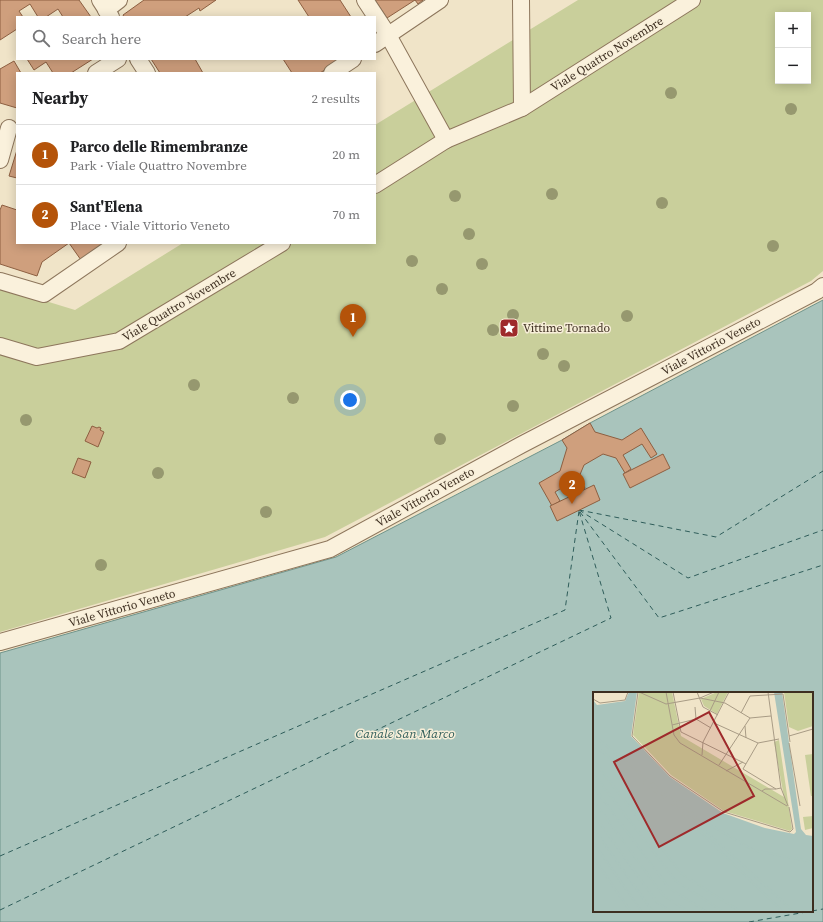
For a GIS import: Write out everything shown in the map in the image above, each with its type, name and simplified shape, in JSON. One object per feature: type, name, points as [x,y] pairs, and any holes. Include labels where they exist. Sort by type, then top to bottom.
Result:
[{"type":"street","points":[[106,9],[119,0]]},
{"type":"street","points":[[365,0],[376,16]]},
{"type":"street","points":[[376,43],[440,0]]},
{"type":"street","points":[[521,0],[522,108]]},
{"type":"street","name":"Viale Quattro Novembre","points":[[376,184],[446,140],[522,108],[692,0]]},
{"type":"street","points":[[376,17],[388,35],[446,140]]},
{"type":"street","points":[[98,72],[116,60]]},
{"type":"street","points":[[139,60],[146,72]]},
{"type":"street","points":[[334,72],[352,60]]},
{"type":"street","points":[[0,160],[9,123]]},
{"type":"street","points":[[0,281],[44,294],[117,244]]},
{"type":"street","name":"Viale Quattro Novembre","points":[[0,346],[37,356],[119,341],[280,244]]},
{"type":"street","name":"Viale Vittorio Veneto","points":[[0,642],[330,549],[521,445],[823,286]]},
{"type":"green space","points":[[578,0],[823,0],[823,271],[811,281],[325,537],[0,632],[0,287],[75,310],[181,244],[376,244],[376,124]]},
{"type":"water","name":"Canale San Marco","points":[[823,300],[823,922],[0,922],[0,653],[336,557],[562,440],[590,423]]},
{"type":"building","points":[[0,0],[79,0],[90,16],[62,16],[58,9],[48,16],[37,16],[30,4],[19,11],[22,16],[16,16],[16,30],[0,40]]},
{"type":"building","points":[[144,0],[216,0],[200,11],[199,8],[187,16],[123,15]]},
{"type":"building","points":[[298,0],[340,0],[350,16],[308,16]]},
{"type":"building","points":[[375,0],[415,0],[387,18]]},
{"type":"building","points":[[415,0],[423,0],[418,4]]},
{"type":"building","points":[[28,60],[91,60],[73,72],[52,72],[46,62],[34,70]]},
{"type":"building","points":[[152,60],[196,60],[202,72],[159,72]]},
{"type":"building","points":[[284,60],[340,60],[322,72],[291,72]]},
{"type":"building","points":[[14,61],[20,72],[16,72],[16,108],[0,103],[0,69]]},
{"type":"building","points":[[16,153],[16,178],[9,176]]},
{"type":"building","points":[[2,205],[16,210],[16,244],[68,244],[42,262],[37,276],[0,264],[0,210]]},
{"type":"building","points":[[70,244],[104,244],[81,260]]},
{"type":"building","points":[[590,423],[595,432],[622,440],[641,428],[657,454],[651,458],[642,444],[623,455],[631,469],[625,473],[616,458],[603,454],[584,465],[579,477],[585,488],[578,492],[573,481],[555,492],[560,501],[552,506],[539,483],[560,471],[567,448],[562,440]]},
{"type":"building","points":[[92,426],[101,428],[100,430],[104,432],[98,447],[85,441]]},
{"type":"building","points":[[663,454],[670,468],[630,488],[623,474]]},
{"type":"building","points":[[78,458],[91,462],[85,478],[72,473]]},
{"type":"building","points":[[594,485],[600,500],[557,521],[550,506]]},
{"type":"ferry route","points":[[579,510],[716,537],[823,471]]},
{"type":"ferry route","points":[[579,510],[688,578],[823,530]]},
{"type":"ferry route","points":[[0,856],[565,610],[579,511]]},
{"type":"ferry route","points":[[0,910],[611,618],[579,511]]},
{"type":"ferry route","points":[[580,512],[659,618],[823,565]]},
{"type":"ferry route","points":[[813,911],[823,909]]},
{"type":"ferry route","points":[[749,922],[806,912]]},
{"type":"place","name":"Vittime Tornado","points":[[509,328]]},
{"type":"place","name":"Parco delle Rimembranze","points":[[353,337]]},
{"type":"place","name":"Sant'Elena","points":[[572,504]]}]
